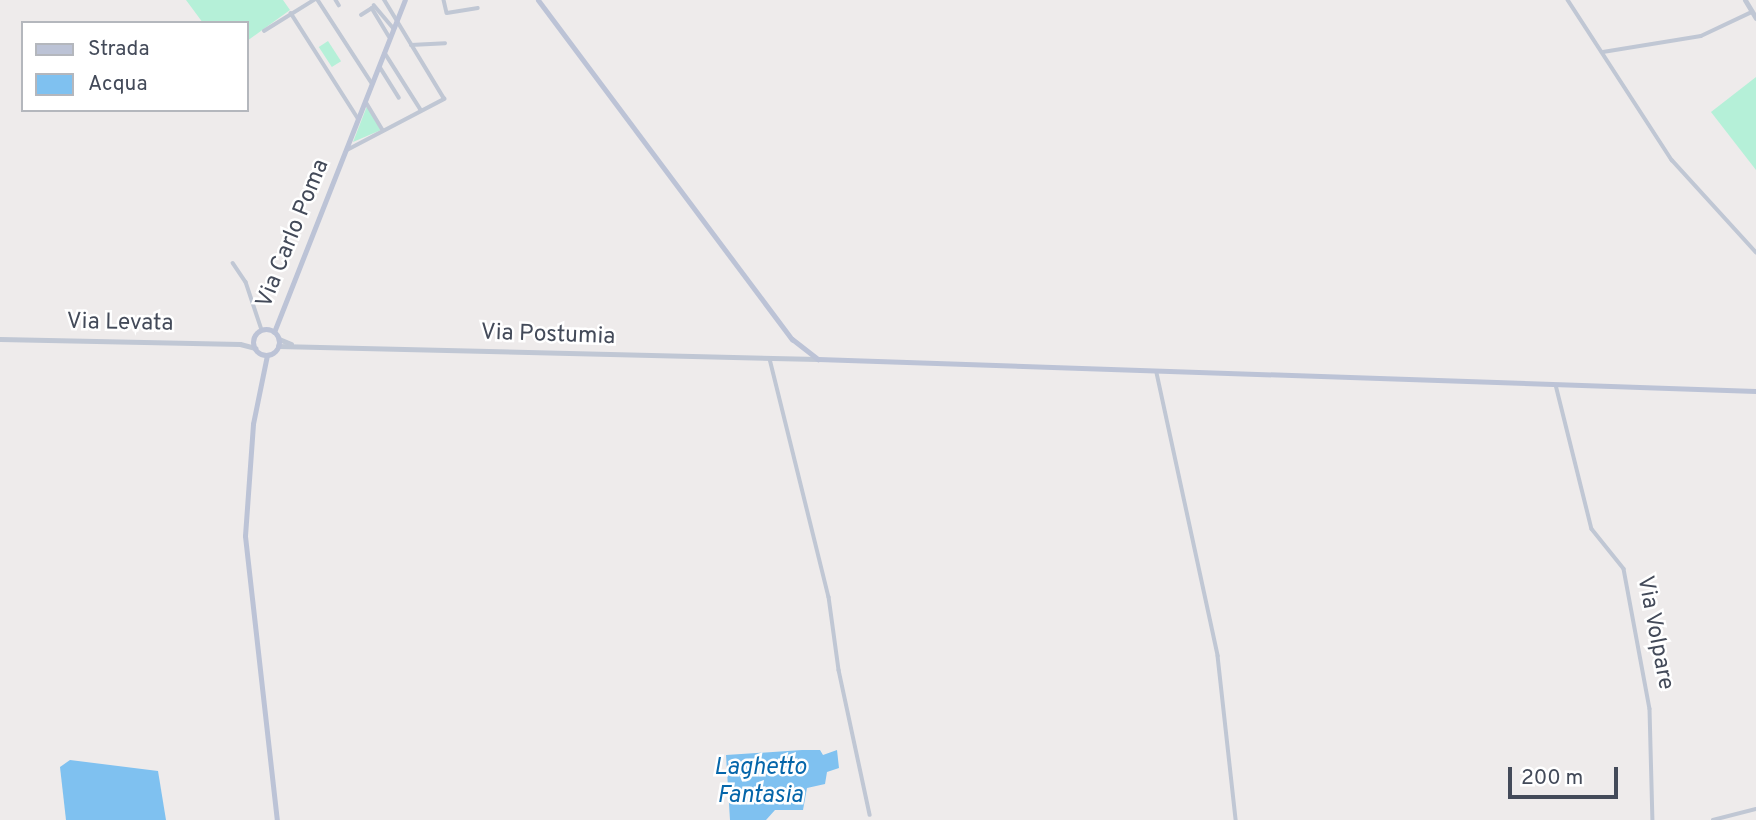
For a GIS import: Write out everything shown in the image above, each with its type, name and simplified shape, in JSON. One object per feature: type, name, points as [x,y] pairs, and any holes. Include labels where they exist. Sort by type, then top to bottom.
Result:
[{"type":"main road","name":"Via Carlo Poma","points":[[274,332],[405,0]]},
{"type":"main road","points":[[538,0],[792,339],[817,359],[1157,373],[1756,391]]},
{"type":"main road","points":[[267,355],[255,348],[253,340],[262,330],[274,332],[279,343],[267,355],[264,365],[250,450],[245,546],[277,820]]},
{"type":"street","points":[[264,32],[316,0],[372,84]]},
{"type":"street","points":[[384,0],[411,45],[445,43]]},
{"type":"street","points":[[444,0],[447,13],[478,8]]},
{"type":"street","points":[[1568,0],[1672,160],[1756,252]]},
{"type":"street","points":[[1603,52],[1701,36],[1754,15],[1745,0]]},
{"type":"street","points":[[374,5],[394,29]]},
{"type":"street","points":[[361,15],[372,8],[391,37]]},
{"type":"street","points":[[291,13],[359,119]]},
{"type":"street","name":"Via Carlo Poma","points":[[347,150],[444,99],[411,45]]},
{"type":"street","points":[[385,53],[422,110]]},
{"type":"street","points":[[380,66],[399,98]]},
{"type":"street","points":[[366,101],[383,130]]},
{"type":"street","points":[[233,262],[246,282],[262,330]]},
{"type":"street","name":"Via Levata","points":[[0,339],[240,344],[255,348]]},
{"type":"street","name":"Via Levata","points":[[240,344],[253,340]]},
{"type":"street","name":"Via Postumia","points":[[279,343],[294,346],[817,359]]},
{"type":"street","points":[[770,359],[829,597],[839,670],[870,815]]},
{"type":"street","points":[[1157,373],[1218,656],[1236,820]]},
{"type":"street","name":"Via Volpare","points":[[1556,385],[1592,528],[1624,569],[1649,699],[1653,820]]},
{"type":"street","points":[[1713,820],[1756,809]]},
{"type":"green space","points":[[186,0],[283,0],[290,10],[248,40],[248,21],[202,21]]},
{"type":"green space","points":[[328,41],[341,61],[332,67],[319,47]]},
{"type":"green space","points":[[1756,77],[1756,170],[1711,112]]},
{"type":"green space","points":[[367,106],[381,130],[353,142]]},
{"type":"water","name":"Laghetto Fantasia","points":[[820,750],[823,755],[837,750],[839,768],[827,772],[825,784],[807,788],[803,810],[775,810],[766,820],[730,820],[726,755]]},
{"type":"water","points":[[70,760],[158,771],[166,820],[66,820],[60,767]]}]
